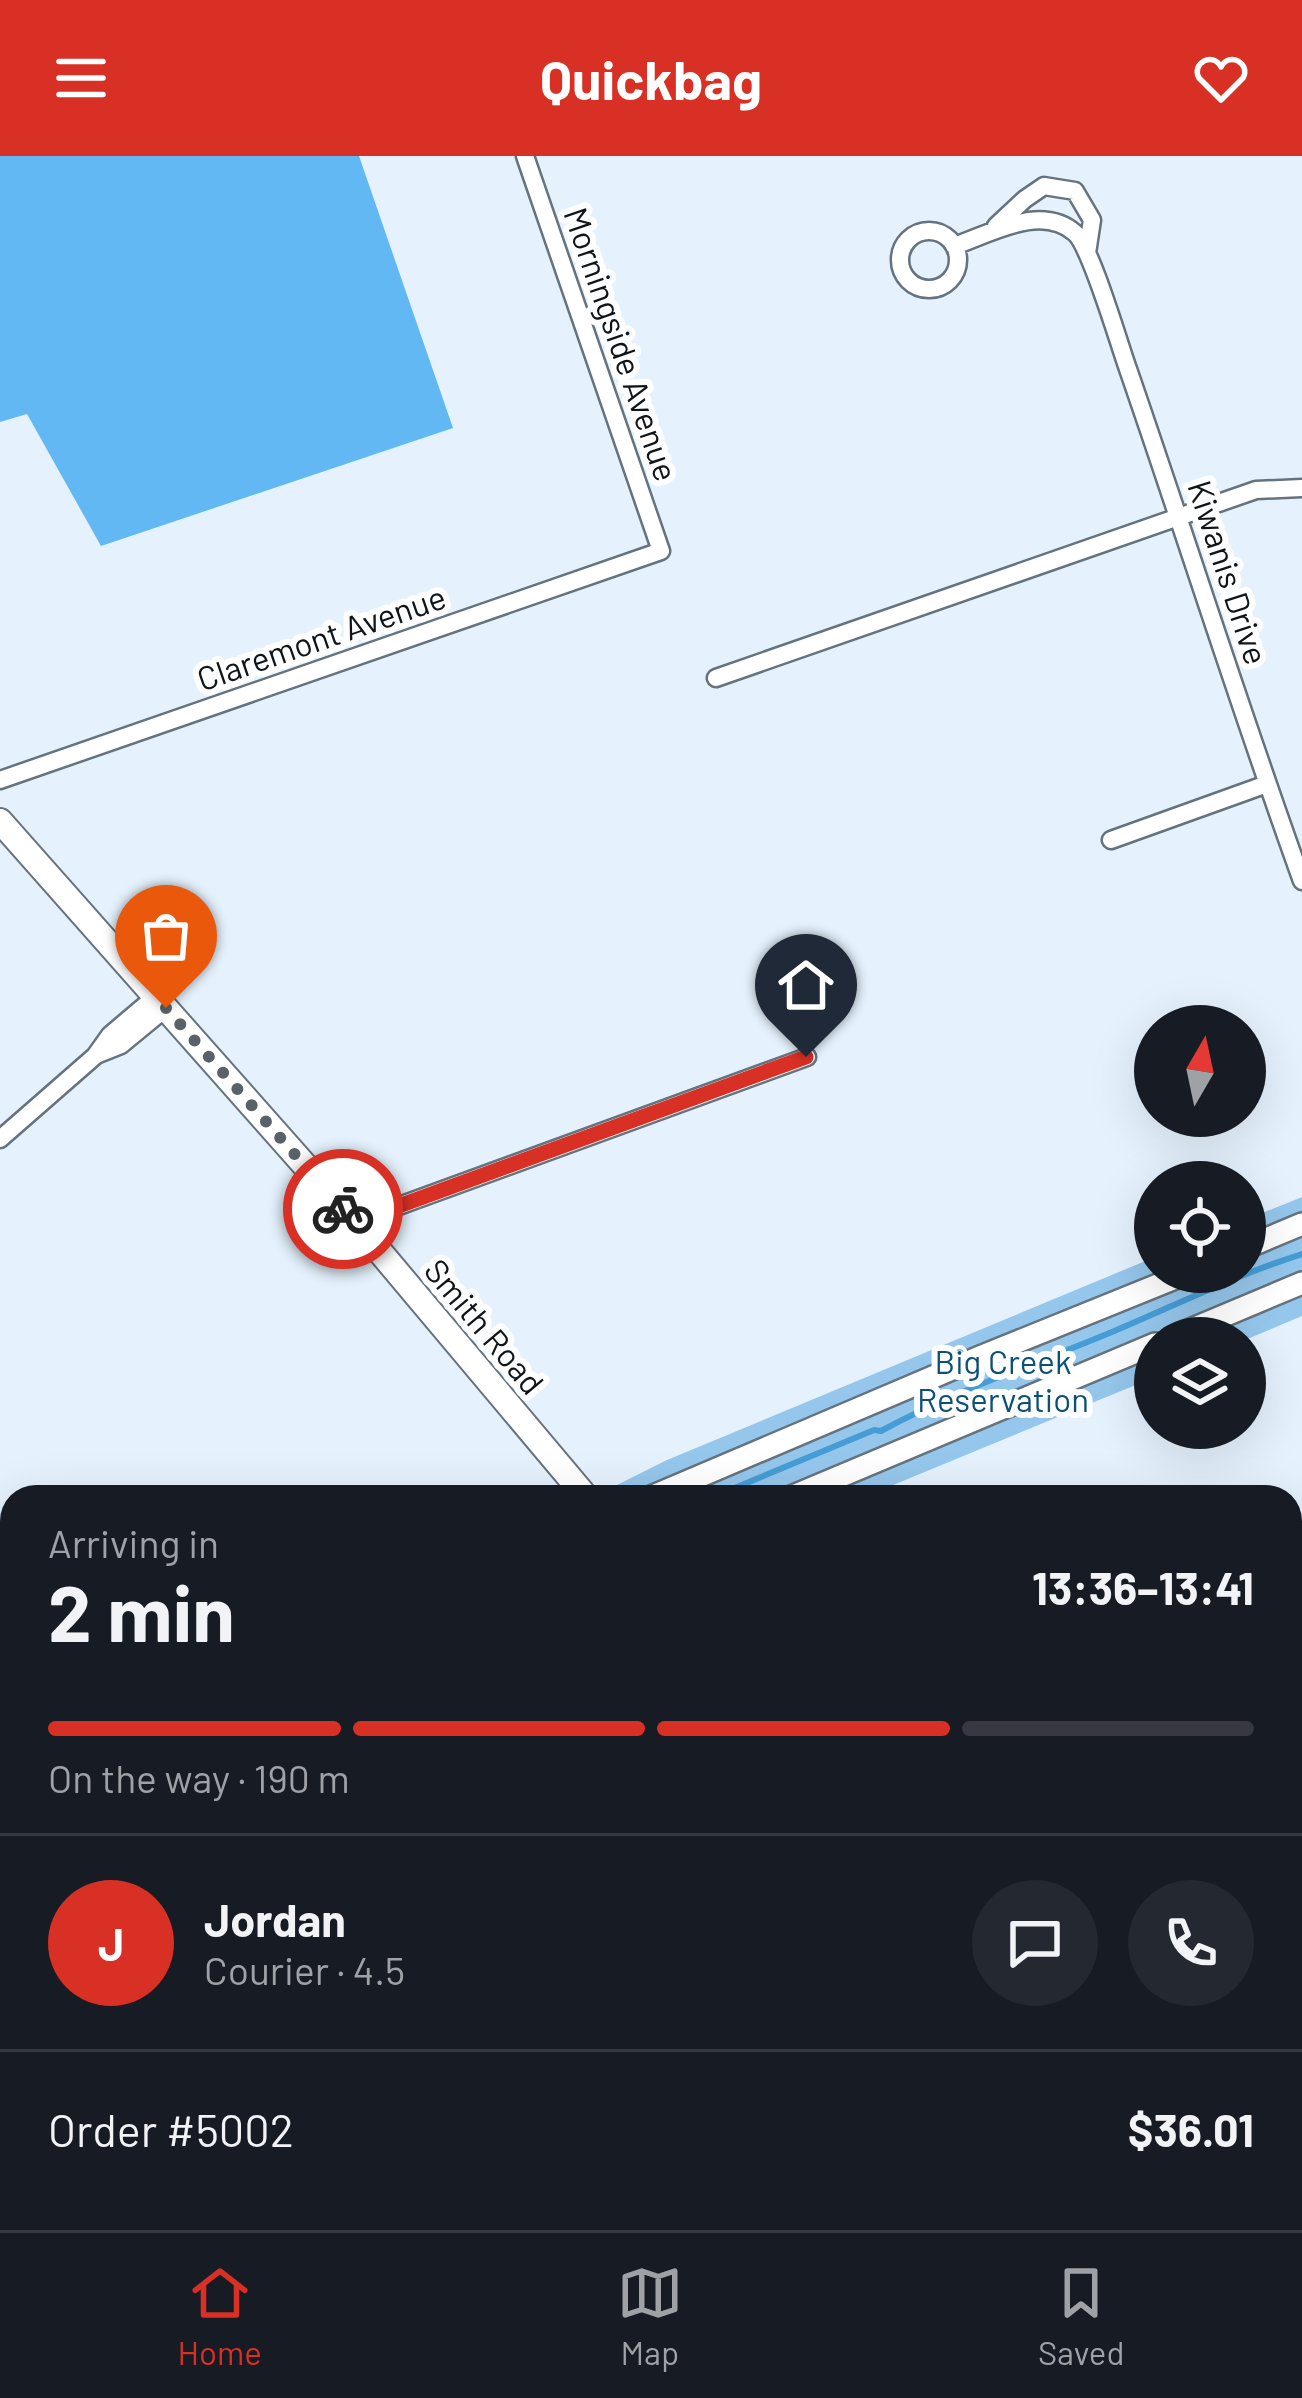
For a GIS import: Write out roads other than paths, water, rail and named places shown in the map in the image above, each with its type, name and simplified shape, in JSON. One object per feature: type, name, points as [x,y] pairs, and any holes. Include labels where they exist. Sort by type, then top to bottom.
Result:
[{"type":"main road","name":"Smith Road","points":[[0,820],[355,1222],[576,1485]]},
{"type":"street","name":"Morningside Avenue","points":[[525,156],[662,551]]},
{"type":"street","name":"Kiwanis Drive","points":[[987,235],[1044,186],[1075,191],[1092,220],[1088,254],[1302,881]]},
{"type":"street","points":[[954,246],[1028,219],[1059,224],[1077,234],[1088,254]]},
{"type":"street","points":[[716,678],[1256,490],[1302,488]]},
{"type":"street","name":"Claremont Avenue","points":[[0,780],[662,551]]},
{"type":"street","points":[[1111,840],[1267,784]]},
{"type":"street","points":[[0,1138],[95,1056],[110,1035],[161,1002]]},
{"type":"street","points":[[355,1222],[806,1057]]},
{"type":"street","points":[[1266,1239],[1302,1224]]},
{"type":"street","points":[[1221,1317],[1302,1283]]},
{"type":"street","points":[[679,1485],[1138,1293]]},
{"type":"street","points":[[819,1485],[1134,1354]]},
{"type":"waterway","points":[[742,1485],[1302,1254]]},
{"type":"park label","name":"Big Creek Reservation","points":[[1003,1380]]}]
